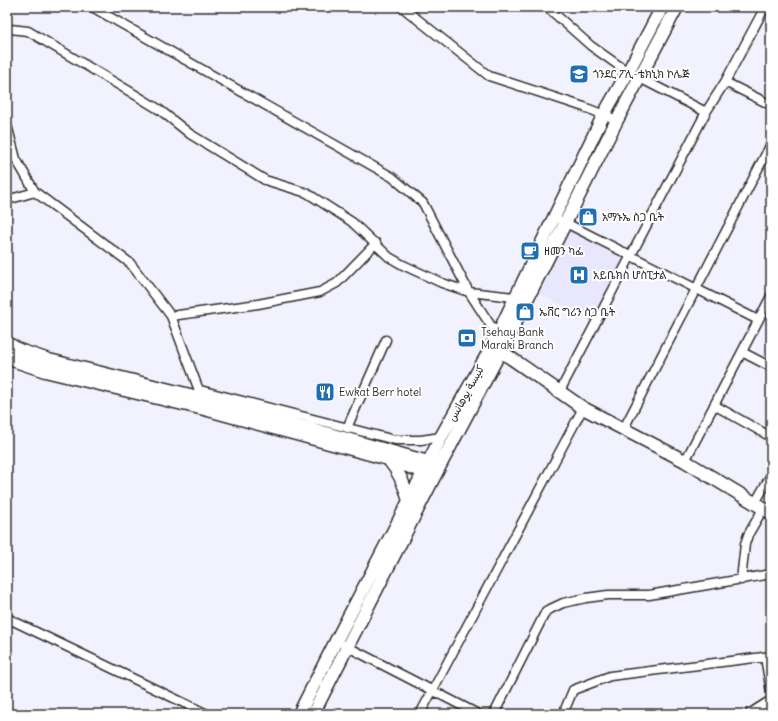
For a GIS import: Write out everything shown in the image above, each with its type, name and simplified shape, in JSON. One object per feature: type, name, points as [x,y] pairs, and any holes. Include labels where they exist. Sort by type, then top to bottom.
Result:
[{"type":"street","points":[[402,7],[489,76],[604,114],[617,120]]},
{"type":"street","points":[[547,7],[591,46],[628,72],[706,112]]},
{"type":"street","points":[[313,714],[432,469],[497,348],[504,333],[514,297],[604,114],[662,7]]},
{"type":"street","points":[[504,333],[526,303],[617,120],[676,7]]},
{"type":"street","points":[[560,391],[630,255],[706,112],[725,82],[764,7]]},
{"type":"street","points":[[96,8],[392,177],[423,203],[469,292],[491,326],[504,333]]},
{"type":"street","points":[[7,30],[28,32],[160,110],[190,134],[265,180],[307,193],[352,222],[376,243],[389,257],[403,266],[442,283],[469,292],[514,297],[526,303]]},
{"type":"street","points":[[725,82],[771,105]]},
{"type":"street","points":[[7,125],[16,159],[35,192],[130,263],[171,316],[208,410]]},
{"type":"street","points":[[623,430],[771,144]]},
{"type":"street","points":[[580,164],[593,170]]},
{"type":"street","points":[[7,200],[35,192]]},
{"type":"street","points":[[554,217],[758,320]]},
{"type":"street","points":[[171,316],[258,304],[320,292],[337,283],[376,243]]},
{"type":"street","points":[[685,461],[771,297]]},
{"type":"street","points":[[347,428],[386,340]]},
{"type":"street","points":[[7,343],[19,350],[49,360],[395,440],[421,440],[442,437]]},
{"type":"street","points":[[497,348],[583,408],[685,461],[763,509]]},
{"type":"street","name":"كنيسة يوهانس","points":[[299,714],[409,501],[432,469],[442,437],[497,348]]},
{"type":"street","points":[[742,352],[771,367]]},
{"type":"street","points":[[7,356],[15,361],[45,371],[208,410],[388,459],[432,469]]},
{"type":"street","points":[[201,394],[432,469]]},
{"type":"street","points":[[714,405],[771,437]]},
{"type":"street","points":[[420,714],[583,408]]},
{"type":"street","points":[[388,459],[400,474],[405,485],[409,501]]},
{"type":"street","points":[[741,580],[745,544],[748,535],[763,509],[771,475]]},
{"type":"street","points":[[494,714],[546,611],[563,603],[586,598],[608,595],[649,595],[771,574]]},
{"type":"street","points":[[7,618],[207,714]]},
{"type":"street","points":[[336,641],[478,714]]},
{"type":"street","points":[[563,714],[573,690],[610,676],[768,656],[771,692]]},
{"type":"street","points":[[749,714],[771,700]]},
{"type":"shaded area","name":"አይቤክስ ሆስፒታል","points":[[567,229],[625,258],[592,321],[534,291]]},
{"type":"place","name":"ጎንደር ፖሊ-ቴክኒክ ኮሌጅ","points":[[579,74]]},
{"type":"place","name":"አማኑኤ ስጋ ቤት","points":[[588,217]]},
{"type":"place","name":"ዘመን ካፌ","points":[[530,251]]},
{"type":"place","name":"አይቤክስ ሆስፒታል","points":[[579,275]]},
{"type":"place","name":"ኤቨር ግሪን ስጋ ቤት","points":[[525,312]]},
{"type":"place","name":"Tsehay Bank Maraki Branch","points":[[467,338]]},
{"type":"place","name":"Ewkat Berr hotel","points":[[325,392]]}]
